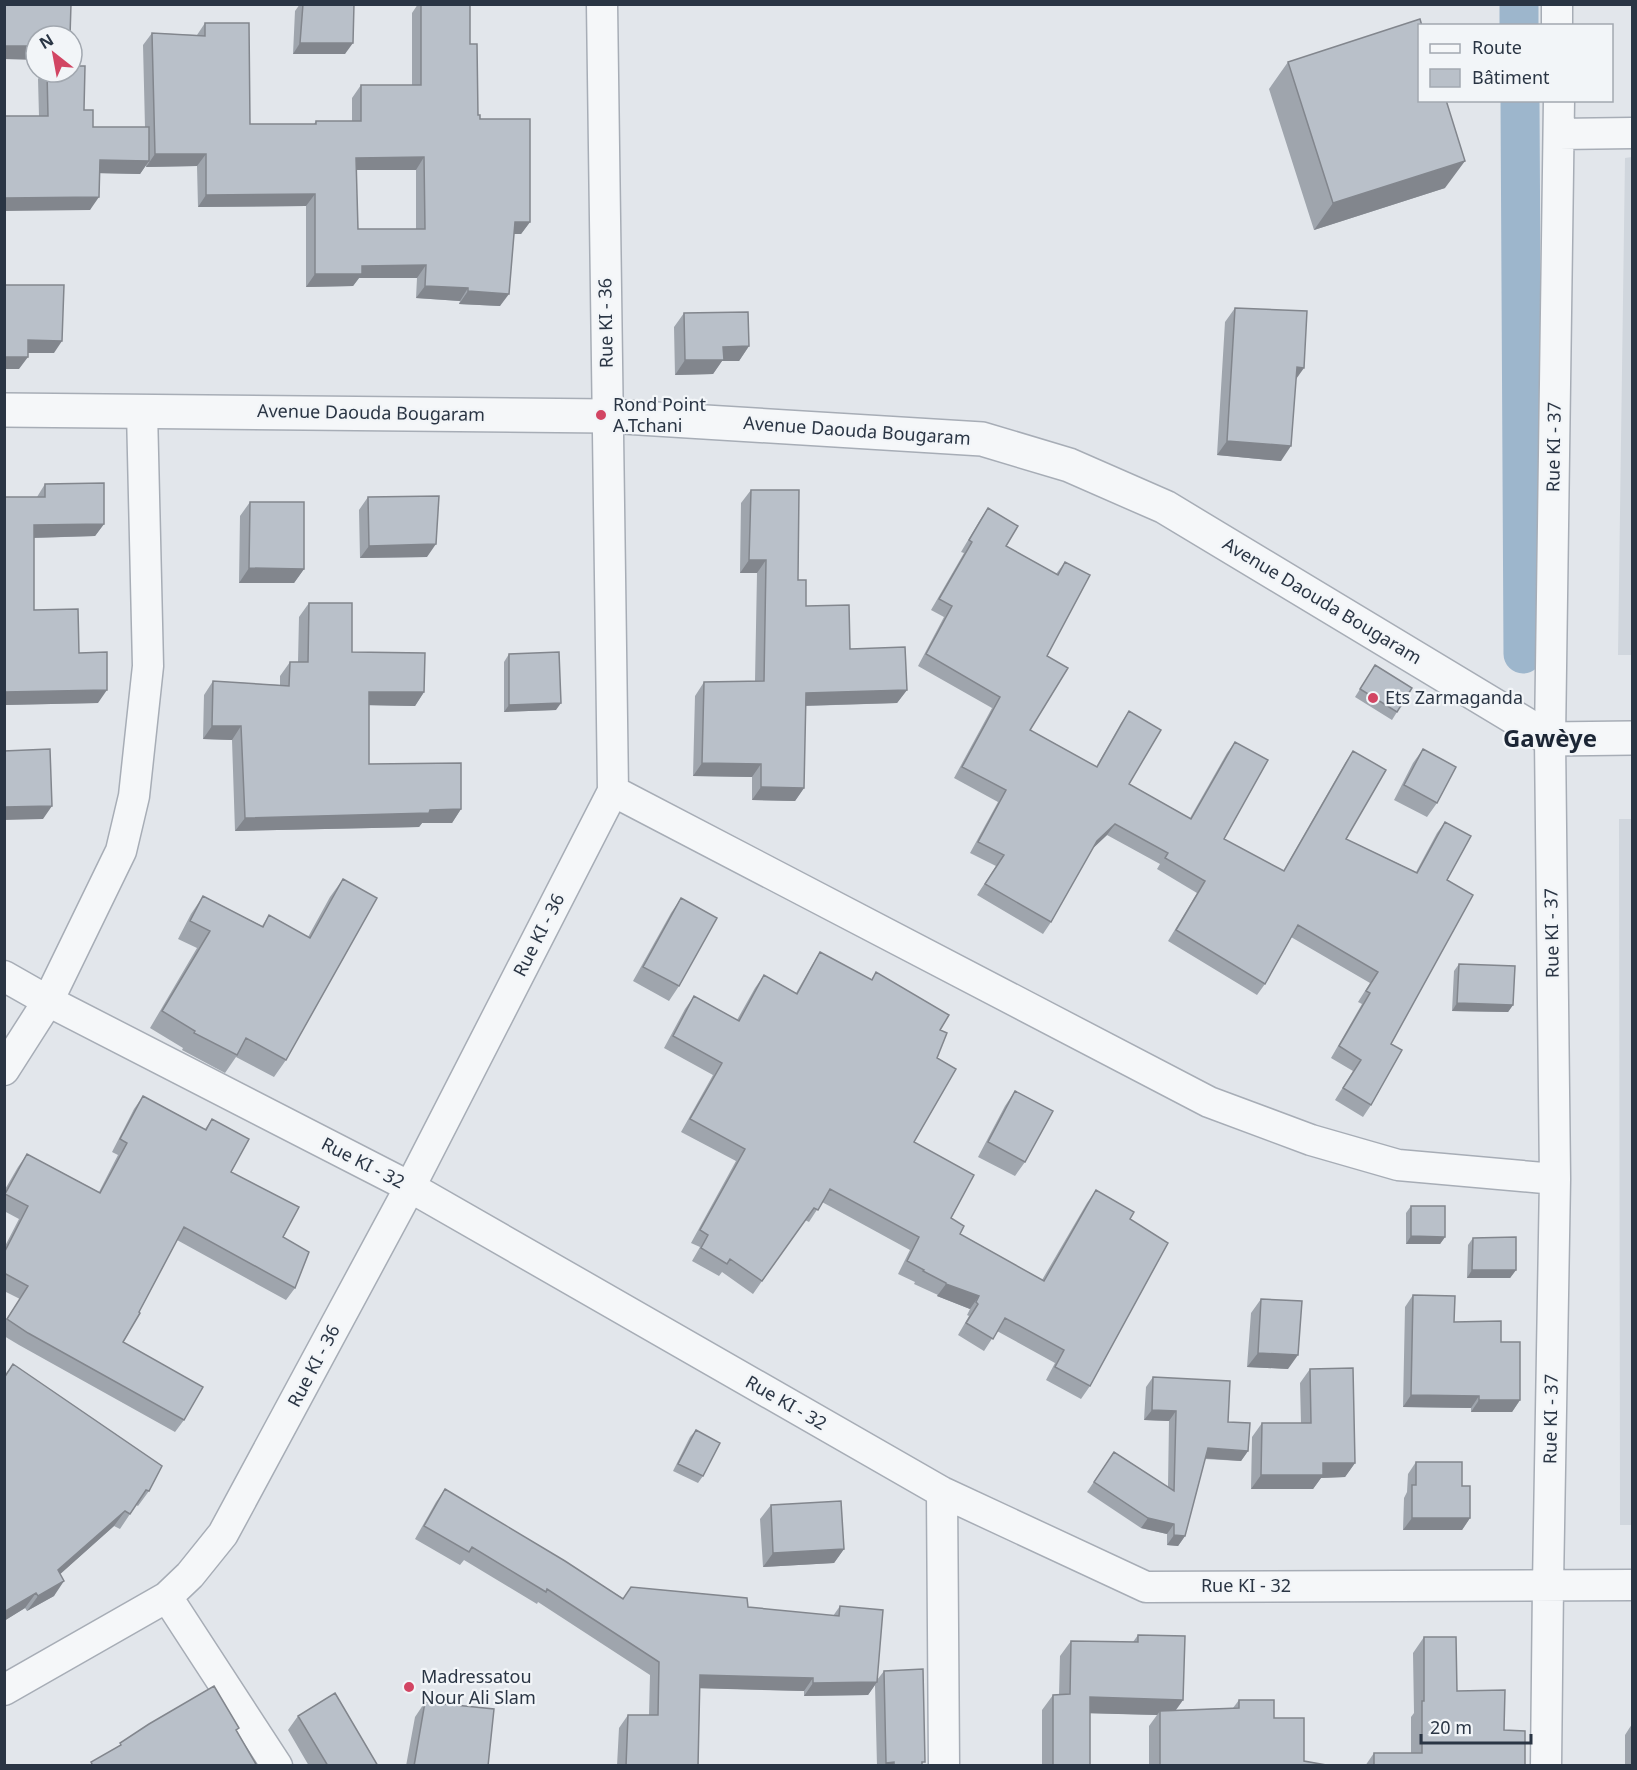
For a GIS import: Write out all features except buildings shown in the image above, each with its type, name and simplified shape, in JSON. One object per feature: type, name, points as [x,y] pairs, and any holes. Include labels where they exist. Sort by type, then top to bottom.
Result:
[{"type":"street","name":"Rue KI - 36","points":[[4,1690],[167,1598],[190,1575],[223,1534],[410,1187],[613,791],[602,4]]},
{"type":"street","points":[[1557,4],[1557,24]]},
{"type":"street","name":"Rue KI - 37","points":[[1546,1766],[1555,1179],[1550,739],[1558,102]]},
{"type":"street","points":[[1559,134],[1632,133]]},
{"type":"street","name":"Avenue Daouda Bougaram","points":[[4,410],[608,416],[982,439],[1070,465],[1165,507],[1550,739]]},
{"type":"street","points":[[4,1070],[48,1001],[121,851],[134,796],[148,666],[142,411]]},
{"type":"street","points":[[1550,739],[1632,738]]},
{"type":"street","points":[[613,791],[1209,1102],[1311,1140],[1398,1166],[1555,1179]]},
{"type":"street","name":"Rue KI - 32","points":[[4,976],[48,1001],[410,1187],[942,1492],[1146,1587],[1632,1585]]},
{"type":"street","points":[[942,1492],[944,1766]]},
{"type":"street","points":[[167,1598],[277,1766]]},
{"type":"shaded area","points":[[1632,157],[1632,655],[1618,655],[1625,158]]},
{"type":"shaded area","points":[[1619,819],[1632,819],[1632,1525],[1620,1525]]},
{"type":"waterway","points":[[1519,4],[1519,24]]},
{"type":"waterway","points":[[1520,102],[1523,654]]},
{"type":"place","name":"Rond Point A.Tchani","points":[[601,415]]},
{"type":"place","name":"Ets Zarmaganda","points":[[1373,698]]},
{"type":"place","name":"Madressatou Nour Ali Slam","points":[[409,1687]]},
{"type":"district","name":"Gawèye","points":[[1550,739]]}]
